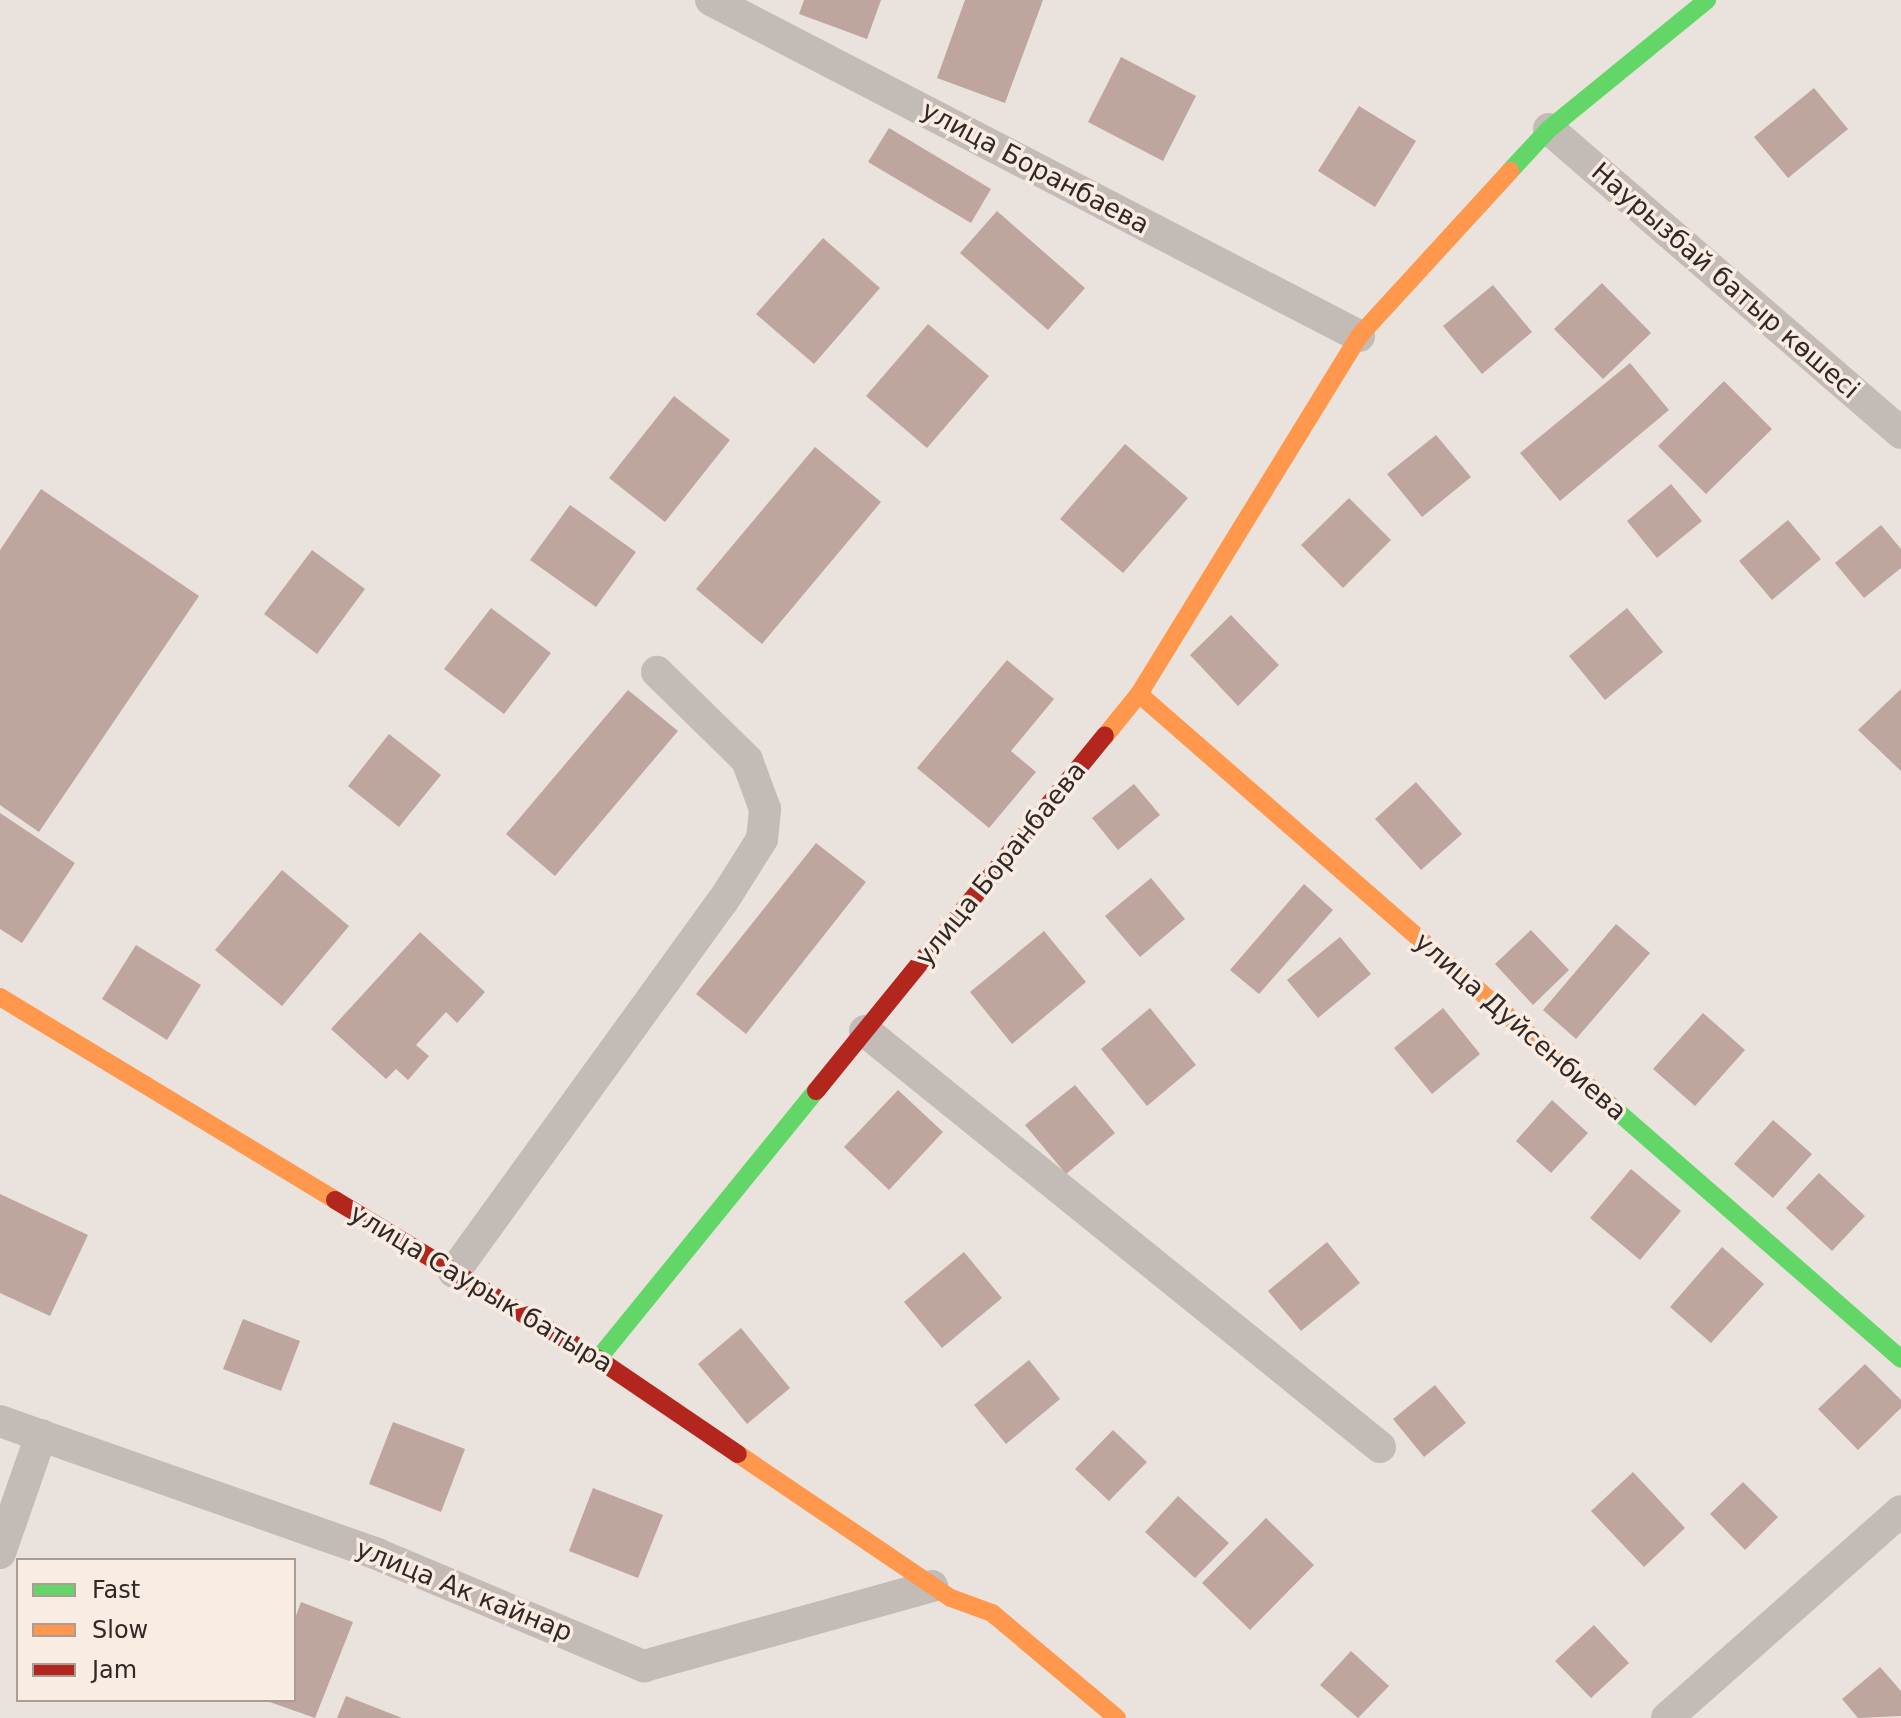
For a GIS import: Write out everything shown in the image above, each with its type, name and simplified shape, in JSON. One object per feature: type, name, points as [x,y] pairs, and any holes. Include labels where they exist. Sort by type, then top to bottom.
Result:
[{"type":"street","name":"улица Боранбаева","points":[[711,0],[1359,336]]},
{"type":"street","name":"улица Боранбаева","points":[[598,1359],[1139,694],[1359,336],[1549,129],[1707,0]]},
{"type":"street","name":"Наурызбай батыр көшесі","points":[[1549,129],[1901,433]]},
{"type":"street","points":[[454,1272],[723,901],[762,839],[765,809],[747,760],[657,672]]},
{"type":"street","name":"улица Дуйсенбиева","points":[[1139,694],[1901,1359]]},
{"type":"street","name":"улица Саурык батыра","points":[[0,997],[598,1359],[942,1592],[979,1629],[1084,1718]]},
{"type":"street","points":[[865,1031],[1380,1447]]},
{"type":"street","name":"улица Ак кайнар","points":[[0,1421],[377,1554],[644,1666],[942,1592]]},
{"type":"street","points":[[0,1553],[41,1435]]},
{"type":"street","points":[[1667,1718],[1901,1511]]},
{"type":"street","name":"улица Саурык батыра","points":[[942,1592],[992,1613],[1117,1718]]},
{"type":"building","points":[[804,0],[881,0],[867,39],[799,14]]},
{"type":"building","points":[[965,0],[1043,0],[1005,103],[937,78]]},
{"type":"building","points":[[1121,57],[1196,96],[1163,161],[1088,122]]},
{"type":"building","points":[[1814,88],[1848,129],[1788,178],[1754,137]]},
{"type":"building","points":[[1359,106],[1416,141],[1375,207],[1318,171]]},
{"type":"building","points":[[889,128],[991,189],[971,223],[868,162]]},
{"type":"building","points":[[997,211],[1085,288],[1048,330],[960,253]]},
{"type":"building","points":[[823,238],[880,288],[814,364],[756,314]]},
{"type":"building","points":[[1602,283],[1651,333],[1603,379],[1554,329]]},
{"type":"building","points":[[1493,285],[1532,332],[1482,374],[1443,326]]},
{"type":"building","points":[[928,324],[989,376],[927,448],[866,396]]},
{"type":"building","points":[[1630,363],[1669,410],[1560,501],[1520,453]]},
{"type":"building","points":[[1724,381],[1772,429],[1706,494],[1658,446]]},
{"type":"building","points":[[674,396],[730,440],[665,522],[609,478]]},
{"type":"building","points":[[1436,435],[1471,477],[1422,517],[1387,474]]},
{"type":"building","points":[[1125,444],[1188,498],[1123,573],[1060,519]]},
{"type":"building","points":[[815,447],[881,502],[762,644],[696,589]]},
{"type":"building","points":[[1671,484],[1702,521],[1657,558],[1627,521]]},
{"type":"building","points":[[41,489],[199,596],[39,832],[0,805],[0,550]]},
{"type":"building","points":[[1349,498],[1391,540],[1343,588],[1301,545]]},
{"type":"building","points":[[570,505],[636,552],[596,607],[530,560]]},
{"type":"building","points":[[1788,520],[1821,559],[1772,600],[1739,561]]},
{"type":"building","points":[[1881,525],[1901,549],[1901,568],[1864,598],[1835,563]]},
{"type":"building","points":[[312,550],[365,589],[317,654],[264,614]]},
{"type":"building","points":[[491,608],[551,653],[504,714],[444,669]]},
{"type":"building","points":[[1627,608],[1663,652],[1605,700],[1569,656]]},
{"type":"building","points":[[1231,615],[1279,665],[1238,706],[1190,655]]},
{"type":"building","points":[[1007,660],[1054,699],[1011,751],[1036,772],[989,828],[917,768]]},
{"type":"building","points":[[1901,689],[1901,771],[1858,730]]},
{"type":"building","points":[[628,690],[678,731],[555,876],[506,834]]},
{"type":"building","points":[[389,734],[441,775],[399,827],[348,786]]},
{"type":"building","points":[[1416,782],[1462,834],[1421,870],[1375,819]]},
{"type":"building","points":[[1134,784],[1160,815],[1118,850],[1092,818]]},
{"type":"building","points":[[0,813],[75,863],[22,943],[0,929]]},
{"type":"building","points":[[816,843],[866,882],[746,1034],[696,994]]},
{"type":"building","points":[[282,870],[349,926],[282,1006],[215,950]]},
{"type":"building","points":[[1151,878],[1185,919],[1140,957],[1105,916]]},
{"type":"building","points":[[1304,884],[1333,910],[1259,994],[1230,970]]},
{"type":"building","points":[[1616,924],[1650,953],[1576,1039],[1543,1010]]},
{"type":"building","points":[[1531,930],[1569,970],[1533,1005],[1495,964]]},
{"type":"building","points":[[1044,931],[1086,982],[1012,1044],[970,992]]},
{"type":"building","points":[[420,932],[485,992],[457,1023],[446,1012],[416,1045],[429,1056],[408,1080],[396,1069],[386,1079],[331,1029]]},
{"type":"building","points":[[1340,937],[1371,974],[1318,1018],[1287,980]]},
{"type":"building","points":[[136,945],[201,985],[167,1040],[102,999]]},
{"type":"building","points":[[1150,1008],[1196,1065],[1147,1106],[1101,1049]]},
{"type":"building","points":[[1443,1008],[1480,1054],[1432,1094],[1394,1048]]},
{"type":"building","points":[[1703,1013],[1745,1050],[1695,1106],[1653,1069]]},
{"type":"building","points":[[1075,1085],[1115,1133],[1066,1174],[1025,1125]]},
{"type":"building","points":[[898,1090],[943,1132],[889,1190],[844,1147]]},
{"type":"building","points":[[1552,1100],[1588,1133],[1551,1173],[1516,1141]]},
{"type":"building","points":[[1773,1120],[1812,1154],[1773,1198],[1734,1164]]},
{"type":"building","points":[[1631,1169],[1681,1211],[1640,1260],[1590,1218]]},
{"type":"building","points":[[1819,1173],[1865,1216],[1832,1251],[1786,1208]]},
{"type":"building","points":[[0,1194],[88,1235],[50,1316],[0,1293]]},
{"type":"building","points":[[1327,1242],[1360,1283],[1301,1331],[1268,1291]]},
{"type":"building","points":[[1722,1247],[1764,1284],[1711,1343],[1670,1307]]},
{"type":"building","points":[[964,1252],[1002,1298],[942,1348],[904,1302]]},
{"type":"building","points":[[243,1319],[300,1341],[281,1391],[223,1369]]},
{"type":"building","points":[[741,1328],[790,1388],[747,1424],[698,1364]]},
{"type":"building","points":[[1029,1360],[1060,1399],[1006,1444],[974,1405]]},
{"type":"building","points":[[1865,1364],[1901,1400],[1901,1408],[1858,1450],[1818,1409]]},
{"type":"building","points":[[1435,1385],[1466,1423],[1424,1457],[1393,1419]]},
{"type":"building","points":[[393,1422],[465,1449],[441,1512],[369,1484]]},
{"type":"building","points":[[1113,1430],[1147,1462],[1109,1501],[1075,1469]]},
{"type":"building","points":[[1633,1472],[1685,1528],[1644,1567],[1591,1511]]},
{"type":"building","points":[[1743,1482],[1778,1517],[1745,1550],[1710,1514]]},
{"type":"building","points":[[593,1488],[663,1515],[638,1578],[569,1551]]},
{"type":"building","points":[[1178,1496],[1229,1543],[1195,1578],[1145,1532]]},
{"type":"building","points":[[1266,1518],[1314,1565],[1250,1630],[1202,1583]]},
{"type":"building","points":[[301,1602],[353,1622],[315,1718],[270,1702],[296,1702],[296,1616]]},
{"type":"building","points":[[1594,1625],[1629,1663],[1591,1698],[1555,1661]]},
{"type":"building","points":[[1351,1651],[1389,1686],[1358,1718],[1320,1685]]},
{"type":"building","points":[[1880,1667],[1901,1691],[1901,1716],[1858,1718],[1842,1699]]},
{"type":"building","points":[[346,1696],[402,1718],[337,1718]]},
{"type":"traffic: fast","points":[[1510,171],[1549,129],[1707,0]]},
{"type":"traffic: fast","points":[[598,1359],[816,1091]]},
{"type":"traffic: fast","points":[[1610,1105],[1901,1359]]},
{"type":"traffic: slow","points":[[1105,736],[1139,694],[1359,336],[1510,171]]},
{"type":"traffic: slow","points":[[1139,694],[1610,1105]]},
{"type":"traffic: slow","points":[[0,997],[335,1200]]},
{"type":"traffic: slow","points":[[738,1454],[951,1598],[992,1613],[1117,1718]]},
{"type":"traffic: jam","points":[[816,1091],[1105,736]]},
{"type":"traffic: jam","points":[[335,1200],[598,1359],[738,1454]]}]
